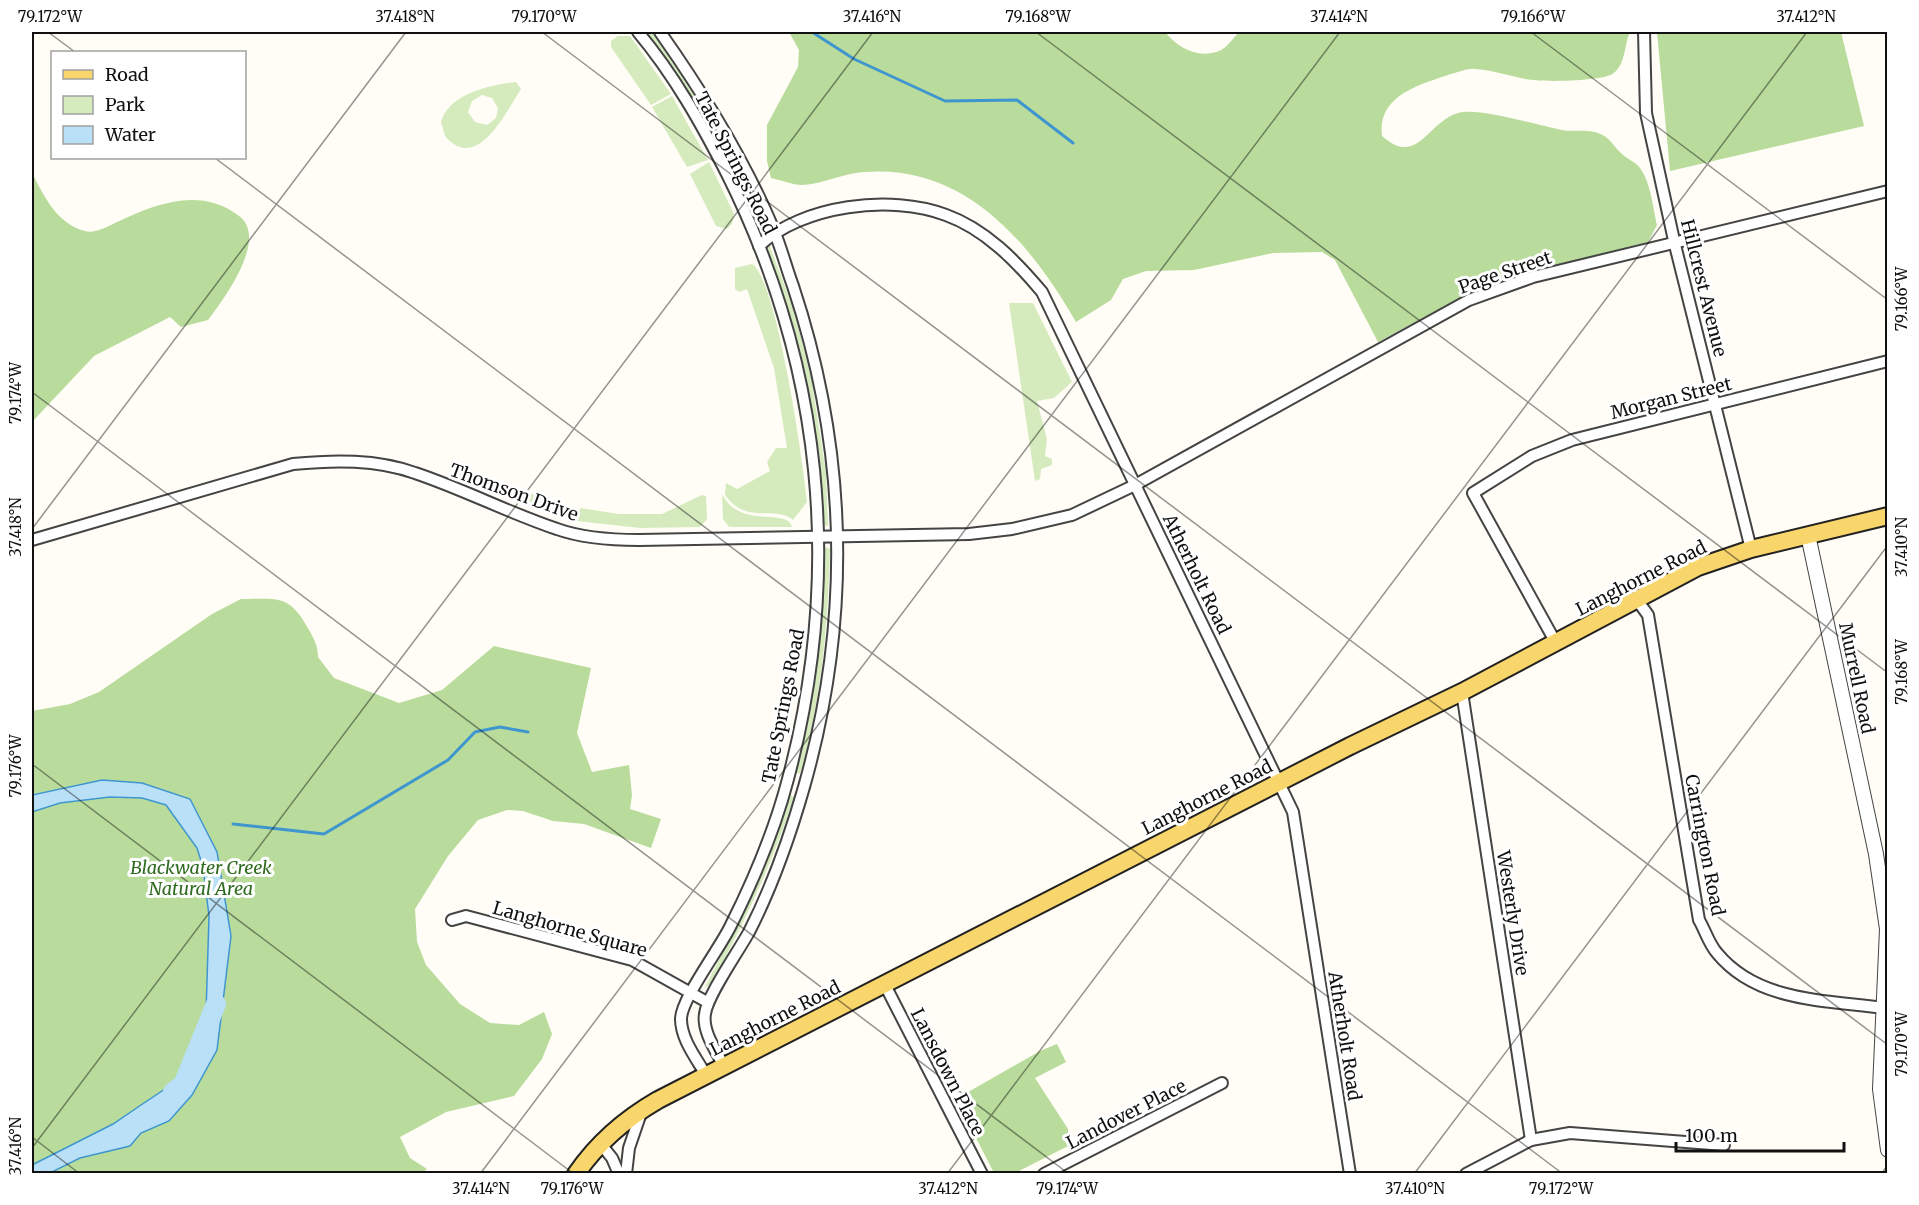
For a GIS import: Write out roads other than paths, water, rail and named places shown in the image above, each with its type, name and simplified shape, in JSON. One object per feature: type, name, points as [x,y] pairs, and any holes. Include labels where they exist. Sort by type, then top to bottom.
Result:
[{"type":"main road","name":"Langhorne Road","points":[[576,1173],[600,1143],[642,1109],[1462,692],[1698,567],[1751,549],[1887,516]]},
{"type":"street","name":"Tate Springs Road","points":[[638,32],[665,64],[704,129],[753,230],[780,300],[811,430],[819,537],[815,641],[788,780],[763,854],[730,928],[690,994],[681,1018],[687,1042],[706,1075]]},
{"type":"street","name":"Tate Springs Road","points":[[660,32],[736,152],[775,231],[800,309],[823,393],[832,442],[838,536],[832,658],[805,786],[784,849],[750,930],[707,1002]]},
{"type":"street","name":"Hillcrest Avenue","points":[[1644,32],[1646,112],[1675,244],[1751,549]]},
{"type":"street","name":"Page Street","points":[[1135,485],[1469,300],[1533,277],[1887,191]]},
{"type":"street","name":"Atherholt Road","points":[[759,246],[775,231],[809,216],[855,206],[898,206],[946,215],[990,239],[1020,266],[1042,292],[1293,812],[1350,1173]]},
{"type":"street","name":"Atherholt Road","points":[[753,230],[775,231]]},
{"type":"street","name":"Morgan Street","points":[[1556,643],[1473,493],[1532,456],[1572,440],[1887,361]]},
{"type":"street","name":"Thomson Drive","points":[[32,540],[292,464],[329,460],[368,462],[414,472],[558,530],[593,537],[639,540],[936,536],[1012,529],[1072,514],[1135,485]]},
{"type":"street","name":"Murrell Road","points":[[1808,535],[1876,854],[1887,929],[1880,1089],[1887,1150]]},
{"type":"street","name":"Carrington Road","points":[[1637,600],[1647,615],[1700,920],[1715,951],[1738,975],[1770,991],[1884,1008]]},
{"type":"street","name":"Westerly Drive","points":[[1462,692],[1531,1140]]},
{"type":"street","name":"Langhorne Square","points":[[452,920],[466,916],[632,960],[707,1002]]},
{"type":"street","name":"Lansdown Place","points":[[885,985],[982,1173]]},
{"type":"street","points":[[707,1002],[704,1018],[706,1026],[724,1066]]},
{"type":"street","name":"Landover Place","points":[[1044,1173],[1222,1083]]},
{"type":"street","points":[[626,1173],[629,1148],[642,1109]]},
{"type":"street","points":[[1466,1173],[1531,1140],[1570,1133],[1724,1145]]},
{"type":"street","points":[[600,1143],[612,1158],[619,1173]]},
{"type":"water","points":[[102,780],[142,783],[190,799],[217,852],[231,936],[217,1050],[192,1095],[169,1121],[141,1133],[130,1146],[80,1158],[50,1173],[32,1173],[32,1165],[113,1124],[195,1069],[209,1045],[206,1014],[209,916],[203,867],[197,848],[166,805],[142,798],[110,797],[60,803],[32,812],[32,795]]},
{"type":"waterway","points":[[812,32],[854,59],[945,101],[1017,100],[1073,143]]},
{"type":"waterway","points":[[233,824],[324,834],[448,760],[475,732],[500,727],[528,732]]},
{"type":"waterway","points":[[173,1092],[183,1085],[216,1004]]},
{"type":"park label","name":"Blackwater Creek Natural Area","points":[[201,877]]}]
